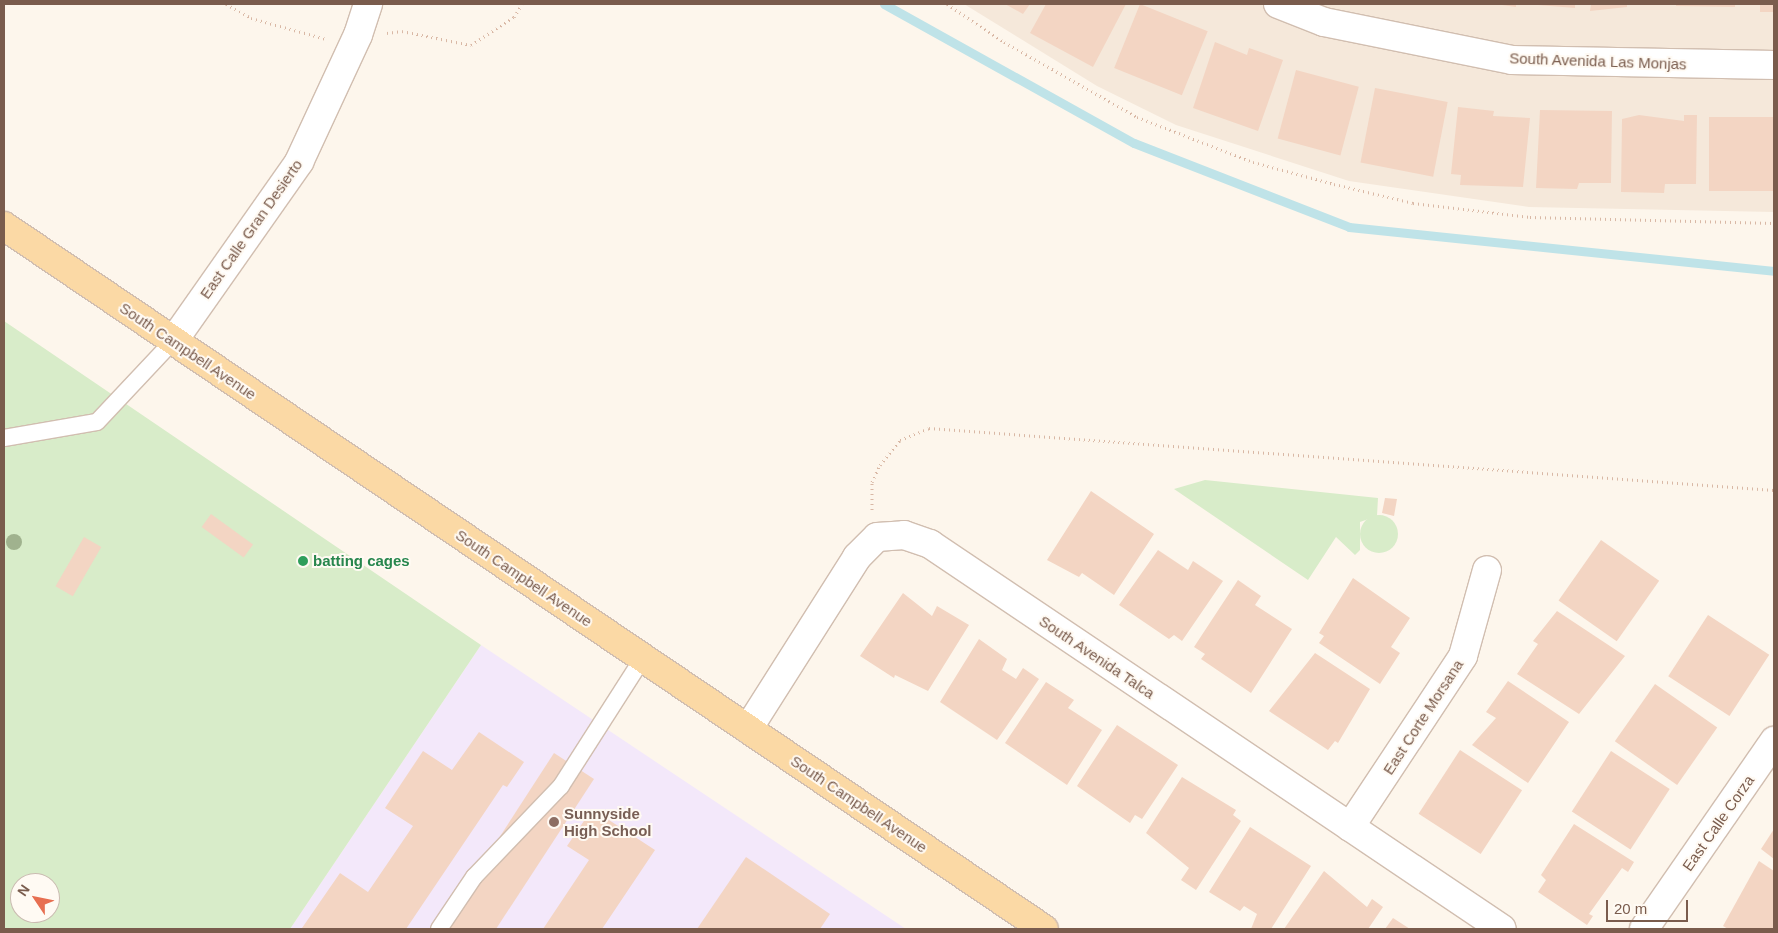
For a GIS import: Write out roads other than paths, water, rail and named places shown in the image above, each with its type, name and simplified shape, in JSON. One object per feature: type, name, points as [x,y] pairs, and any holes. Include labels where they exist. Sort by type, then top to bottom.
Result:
[{"type":"main road","name":"South Campbell Avenue","points":[[4,226],[1044,929]]},
{"type":"street","name":"East Calle Gran Desierto","points":[[174,340],[299,162],[358,36],[368,4]]},
{"type":"street","name":"South Avenida Las Monjas","points":[[1278,4],[1324,22],[1512,60],[1774,65]]},
{"type":"street","name":"South Avenida Talca","points":[[748,729],[857,556],[876,538],[904,535],[930,544],[1502,929]]},
{"type":"street","name":"East Corte Morsana","points":[[1350,827],[1463,656],[1487,570]]},
{"type":"street","name":"East Calle Corza","points":[[1644,929],[1774,741]]},
{"type":"lane","points":[[4,438],[97,422],[174,340]]},
{"type":"lane","points":[[439,929],[474,877],[561,786],[643,658]]},
{"type":"waterway","points":[[884,4],[1134,143],[1349,227],[1774,271]]},
{"type":"place","name":"batting cages","points":[[303,561]]},
{"type":"place","name":"Sunnyside High School","points":[[554,822]]}]
